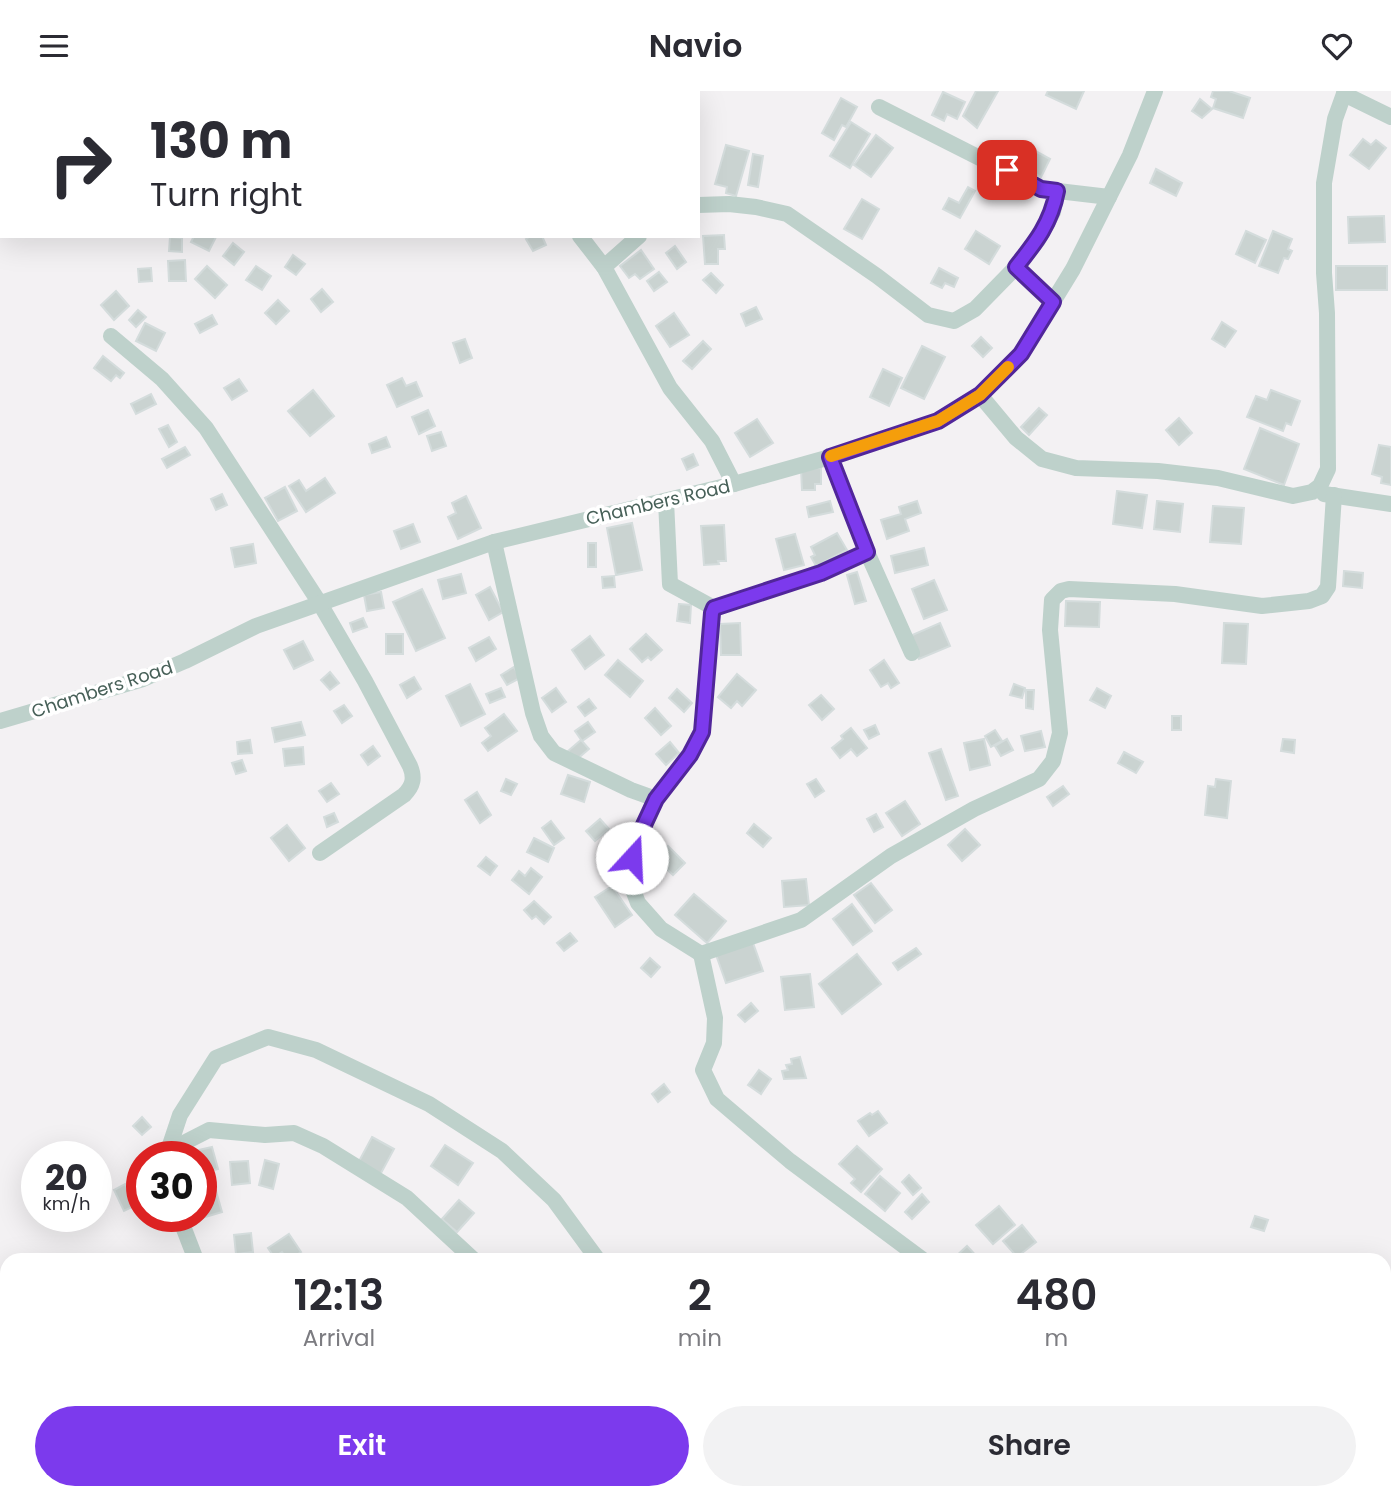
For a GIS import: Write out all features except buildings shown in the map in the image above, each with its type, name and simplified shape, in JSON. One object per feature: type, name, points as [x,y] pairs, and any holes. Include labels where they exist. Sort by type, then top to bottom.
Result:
[{"type":"street","name":"Chambers Road","points":[[0,721],[143,679],[256,626],[494,542],[734,484],[830,457],[938,421],[980,395],[1021,354],[1073,269],[1110,197],[1155,91]]},
{"type":"street","points":[[1312,492],[1324,479],[1328,460],[1324,183],[1335,119],[1345,92],[1391,117]]},
{"type":"street","points":[[879,107],[1041,189],[1110,197]]},
{"type":"street","points":[[700,205],[729,204],[787,214],[928,315],[954,321],[975,310],[1038,240],[1053,212],[1057,191]]},
{"type":"street","points":[[582,238],[604,267],[670,388],[712,441],[734,484]]},
{"type":"street","points":[[604,267],[637,238]]},
{"type":"street","points":[[1016,267],[1053,302]]},
{"type":"street","points":[[111,336],[162,380],[206,428],[319,602],[410,766],[412,785],[404,795],[320,853]]},
{"type":"street","points":[[980,395],[1016,438],[1042,459],[1076,467],[1158,471],[1217,478],[1293,496],[1312,492],[1391,504]]},
{"type":"street","points":[[830,457],[867,552],[912,653]]},
{"type":"street","points":[[701,954],[801,920],[891,856],[974,809],[1039,779],[1053,761],[1060,733],[1050,630],[1052,600],[1061,591],[1069,589],[1175,594],[1262,605],[1309,601],[1322,596],[1328,587],[1334,495]]},
{"type":"street","points":[[667,501],[670,584],[714,608],[826,571],[867,552]]},
{"type":"street","points":[[494,542],[533,713],[541,736],[554,754],[656,799]]},
{"type":"street","points":[[714,608],[702,732],[690,755],[656,799],[636,842],[628,874],[638,903],[662,929],[701,954],[715,1018],[714,1043],[703,1070],[717,1100],[790,1161],[914,1253]]},
{"type":"street","points":[[172,1141],[180,1115],[216,1059],[268,1037],[316,1050],[429,1104],[502,1151],[554,1200],[593,1253]]},
{"type":"street","points":[[190,1141],[209,1130],[265,1135],[294,1133],[323,1146],[407,1198],[466,1253]]},
{"type":"street","points":[[185,1232],[193,1253]]},
{"type":"slow traffic","points":[[831,456],[938,421],[980,395],[1008,367]]},
{"type":"route","points":[[632,858],[636,842],[656,799],[690,755],[702,732],[714,608],[821,573],[867,552],[830,457],[938,421],[980,395],[1021,354],[1053,302],[1016,267],[1038,240],[1053,212],[1057,191],[1041,189],[1007,170]]}]
